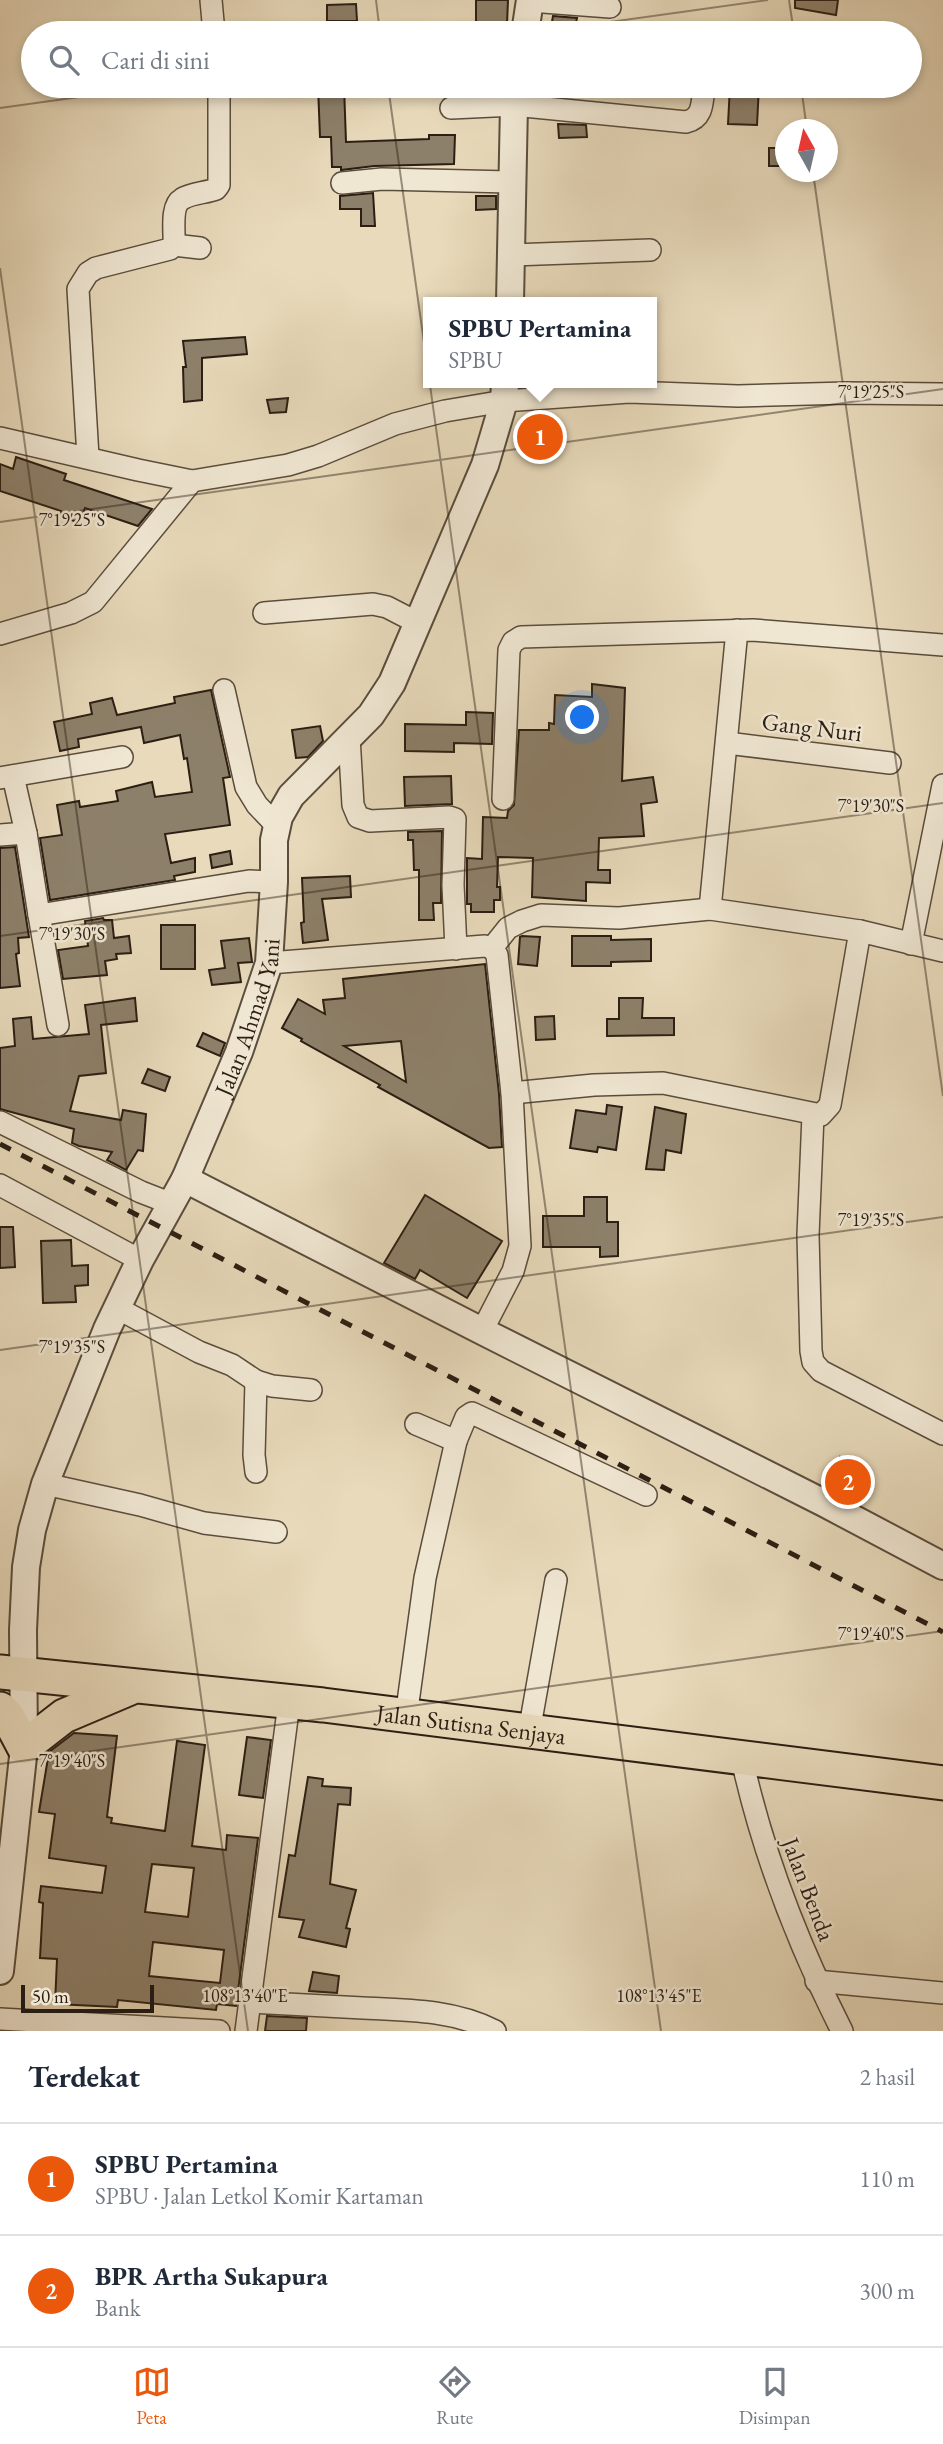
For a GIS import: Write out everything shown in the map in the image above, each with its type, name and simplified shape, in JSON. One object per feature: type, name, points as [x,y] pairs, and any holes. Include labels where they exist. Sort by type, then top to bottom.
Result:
[{"type":"main road","name":"Jalan Sutisna Senjaya","points":[[12,1673],[323,1705],[943,1783]]},
{"type":"main road","points":[[0,1709],[8,1717],[24,1747],[64,1716],[132,1687]]},
{"type":"street","points":[[211,0],[213,21]]},
{"type":"street","points":[[527,21],[530,0],[610,7]]},
{"type":"street","points":[[174,245],[175,209],[178,203],[219,186],[219,98]]},
{"type":"street","points":[[451,108],[501,98]]},
{"type":"street","points":[[510,297],[516,98]]},
{"type":"street","points":[[535,98],[686,122],[695,120],[699,115],[702,98]]},
{"type":"street","points":[[342,183],[382,179],[513,182]]},
{"type":"street","points":[[88,457],[78,289],[88,273],[96,268],[164,251],[174,245],[200,248]]},
{"type":"street","points":[[512,255],[650,250]]},
{"type":"street","points":[[0,438],[192,481],[288,465],[318,456],[381,429],[471,405],[504,392],[629,392],[738,396],[943,394]]},
{"type":"street","name":"Jalan Ahmad Yani","points":[[0,1971],[24,1747],[12,1673],[23,1630],[26,1567],[32,1530],[45,1484],[90,1367],[145,1251],[185,1179],[239,1052],[269,963],[276,825],[291,796],[371,715],[392,683],[485,465],[504,392]]},
{"type":"street","points":[[0,634],[71,613],[93,602],[192,481]]},
{"type":"street","points":[[264,613],[373,604],[387,607],[416,622]]},
{"type":"street","points":[[710,909],[737,630]]},
{"type":"street","points":[[503,799],[509,655],[511,644],[526,636],[737,630],[943,645]]},
{"type":"street","points":[[225,690],[246,787],[257,805],[276,825]]},
{"type":"street","points":[[349,737],[353,806],[358,817],[370,821],[449,817],[455,819],[453,885],[456,949]]},
{"type":"street","name":"Gang Nuri","points":[[727,743],[890,763]]},
{"type":"street","points":[[58,1024],[26,833],[7,777],[122,757]]},
{"type":"street","points":[[911,944],[943,785]]},
{"type":"street","points":[[0,835],[26,833]]},
{"type":"street","points":[[39,915],[249,881],[274,882]]},
{"type":"street","points":[[269,963],[492,948],[508,929],[522,920],[541,915],[619,918],[710,909],[860,932],[943,951]]},
{"type":"street","points":[[512,1093],[594,1085],[663,1083],[822,1115],[830,1105],[860,932]]},
{"type":"street","points":[[482,1331],[519,1256],[512,1093],[497,955],[492,948]]},
{"type":"street","points":[[813,1115],[808,1249],[813,1362],[821,1371],[943,1434]]},
{"type":"street","points":[[0,1122],[141,1192],[172,1204]]},
{"type":"street","points":[[185,1179],[943,1566]]},
{"type":"street","points":[[0,1185],[145,1251]]},
{"type":"street","points":[[117,1308],[199,1352],[232,1365],[256,1381],[272,1386],[311,1390]]},
{"type":"street","points":[[256,1381],[256,1472]]},
{"type":"street","points":[[406,1717],[425,1578],[456,1441],[466,1417],[472,1413],[646,1495]]},
{"type":"street","points":[[416,1424],[456,1441]]},
{"type":"street","points":[[45,1484],[140,1505],[204,1523],[276,1532]]},
{"type":"street","points":[[529,1732],[556,1580]]},
{"type":"street","points":[[246,2031],[289,1703]]},
{"type":"street","name":"Jalan Benda","points":[[742,1759],[764,1846],[816,1981],[842,2031]]},
{"type":"street","points":[[816,1981],[943,1993]]},
{"type":"street","points":[[249,2003],[418,2010],[459,2018],[495,2031]]},
{"type":"street","points":[[0,2019],[219,2031]]},
{"type":"building","points":[[476,0],[508,0],[507,21],[476,21]]},
{"type":"building","points":[[795,0],[838,0],[836,15],[795,8]]},
{"type":"building","points":[[356,4],[357,21],[327,21],[327,5]]},
{"type":"building","points":[[553,16],[577,18],[576,21],[552,21]]},
{"type":"building","points":[[318,98],[344,98],[346,142],[429,139],[429,135],[455,135],[454,164],[374,166],[341,170],[341,167],[332,167],[331,137],[320,137]]},
{"type":"building","points":[[729,98],[758,98],[757,125],[728,124]]},
{"type":"building","points":[[558,124],[586,125],[587,137],[559,138]]},
{"type":"building","points":[[769,148],[775,148],[775,166],[769,166]]},
{"type":"building","points":[[373,193],[375,226],[361,226],[361,209],[340,209],[340,196]]},
{"type":"building","points":[[476,196],[496,196],[496,209],[476,210]]},
{"type":"building","points":[[245,337],[247,354],[202,358],[202,400],[184,402],[183,367],[186,367],[183,341]]},
{"type":"building","points":[[288,398],[286,412],[270,413],[267,400]]},
{"type":"building","points":[[16,457],[66,474],[64,480],[152,509],[138,526],[85,508],[80,523],[59,516],[61,511],[0,491],[0,464],[13,469]]},
{"type":"building","points":[[592,684],[625,688],[622,781],[653,777],[657,802],[641,804],[644,836],[599,838],[598,870],[610,870],[610,883],[586,882],[586,901],[532,897],[533,858],[498,857],[497,887],[500,887],[500,900],[494,900],[494,912],[471,912],[471,904],[467,904],[467,858],[482,859],[483,817],[507,818],[508,811],[514,805],[519,730],[549,730],[549,723],[554,724],[555,695],[592,697]]},
{"type":"building","points":[[211,690],[230,777],[223,778],[230,825],[165,834],[171,863],[195,858],[195,872],[174,876],[175,880],[50,900],[40,838],[62,835],[57,805],[79,801],[80,807],[118,801],[116,791],[152,782],[155,797],[192,792],[187,758],[184,759],[180,735],[144,743],[141,727],[78,739],[79,747],[60,751],[54,722],[92,714],[90,703],[112,698],[117,715],[175,703],[174,697]]},
{"type":"building","points":[[466,712],[493,713],[492,744],[454,743],[454,752],[405,751],[405,724],[466,725]]},
{"type":"building","points":[[320,726],[323,741],[308,757],[296,758],[292,730]]},
{"type":"building","points":[[451,776],[452,804],[405,806],[404,777]]},
{"type":"building","points":[[442,831],[441,903],[433,903],[434,920],[419,920],[419,870],[414,870],[413,840],[408,840],[408,832]]},
{"type":"building","points":[[15,847],[29,937],[18,938],[19,953],[16,954],[20,986],[0,988],[0,848]]},
{"type":"building","points":[[230,851],[232,864],[212,868],[210,855]]},
{"type":"building","points":[[350,876],[351,897],[322,899],[328,940],[303,943],[302,878]]},
{"type":"building","points":[[103,918],[112,920],[114,938],[129,936],[131,953],[116,954],[117,959],[105,961],[107,975],[63,979],[58,950],[88,946],[85,921]]},
{"type":"building","points":[[161,925],[195,925],[195,969],[161,969]]},
{"type":"building","points":[[522,936],[540,937],[537,966],[518,964]]},
{"type":"building","points":[[572,936],[611,936],[611,940],[651,939],[651,961],[611,962],[611,966],[572,966]]},
{"type":"building","points":[[249,938],[252,962],[238,963],[241,982],[212,985],[209,970],[225,968],[221,941]]},
{"type":"building","points":[[485,964],[502,1147],[489,1148],[378,1087],[380,1085],[282,1028],[298,999],[325,1014],[323,1000],[345,998],[343,979]],"holes":[[[401,1041],[406,1082],[344,1046]]]},
{"type":"building","points":[[135,998],[137,1021],[101,1025],[106,1073],[79,1076],[70,1111],[121,1120],[123,1110],[146,1114],[143,1151],[138,1150],[126,1170],[107,1160],[112,1152],[72,1143],[74,1129],[0,1109],[0,1048],[15,1046],[13,1019],[31,1017],[33,1039],[89,1034],[85,1005]]},
{"type":"building","points":[[619,998],[643,998],[642,1018],[674,1018],[674,1035],[607,1036],[607,1019],[619,1019]]},
{"type":"building","points":[[554,1016],[555,1039],[536,1040],[535,1017]]},
{"type":"building","points":[[203,1033],[225,1043],[220,1056],[197,1046]]},
{"type":"building","points":[[148,1069],[170,1077],[165,1091],[142,1083]]},
{"type":"building","points":[[607,1105],[622,1107],[616,1150],[598,1147],[597,1152],[570,1148],[576,1110],[606,1114]]},
{"type":"building","points":[[655,1107],[686,1114],[681,1153],[666,1150],[664,1170],[646,1169]]},
{"type":"building","points":[[425,1195],[502,1241],[467,1298],[420,1270],[415,1279],[384,1263]]},
{"type":"building","points":[[584,1197],[607,1197],[607,1222],[618,1222],[618,1256],[600,1257],[600,1247],[543,1247],[543,1216],[584,1216]]},
{"type":"building","points":[[0,1227],[13,1227],[15,1267],[0,1268]]},
{"type":"building","points":[[71,1240],[72,1266],[88,1265],[88,1285],[75,1286],[76,1302],[43,1303],[41,1241]]},
{"type":"building","points":[[840,1457],[870,1473],[857,1503],[829,1488]]},
{"type":"building","points":[[74,1733],[117,1736],[107,1817],[112,1818],[111,1823],[165,1831],[177,1741],[205,1745],[192,1846],[226,1850],[227,1835],[258,1838],[236,2006],[217,2004],[216,2010],[118,2000],[117,2007],[55,2004],[57,1959],[40,1958],[43,1903],[39,1902],[41,1886],[102,1893],[106,1866],[49,1858],[55,1814],[39,1812],[49,1752]],"holes":[[[152,1864],[194,1868],[188,1917],[145,1912]],[[153,1942],[224,1950],[220,1983],[149,1976]]]},
{"type":"building","points":[[247,1737],[271,1740],[263,1798],[239,1795]]},
{"type":"building","points":[[308,1777],[323,1779],[322,1786],[351,1788],[350,1805],[338,1804],[330,1884],[356,1890],[346,1928],[350,1929],[346,1947],[299,1937],[304,1920],[279,1917],[289,1855],[295,1856]]},
{"type":"building","points":[[313,1972],[339,1976],[337,1993],[309,1991]]},
{"type":"building","points":[[267,2016],[307,2018],[306,2031],[265,2031]]},
{"type":"railway","points":[[0,1144],[943,1632]]},
{"type":"place","name":"SPBU Pertamina","points":[[540,437]]},
{"type":"place","name":"BPR Artha Sukapura","points":[[848,1482]]}]
